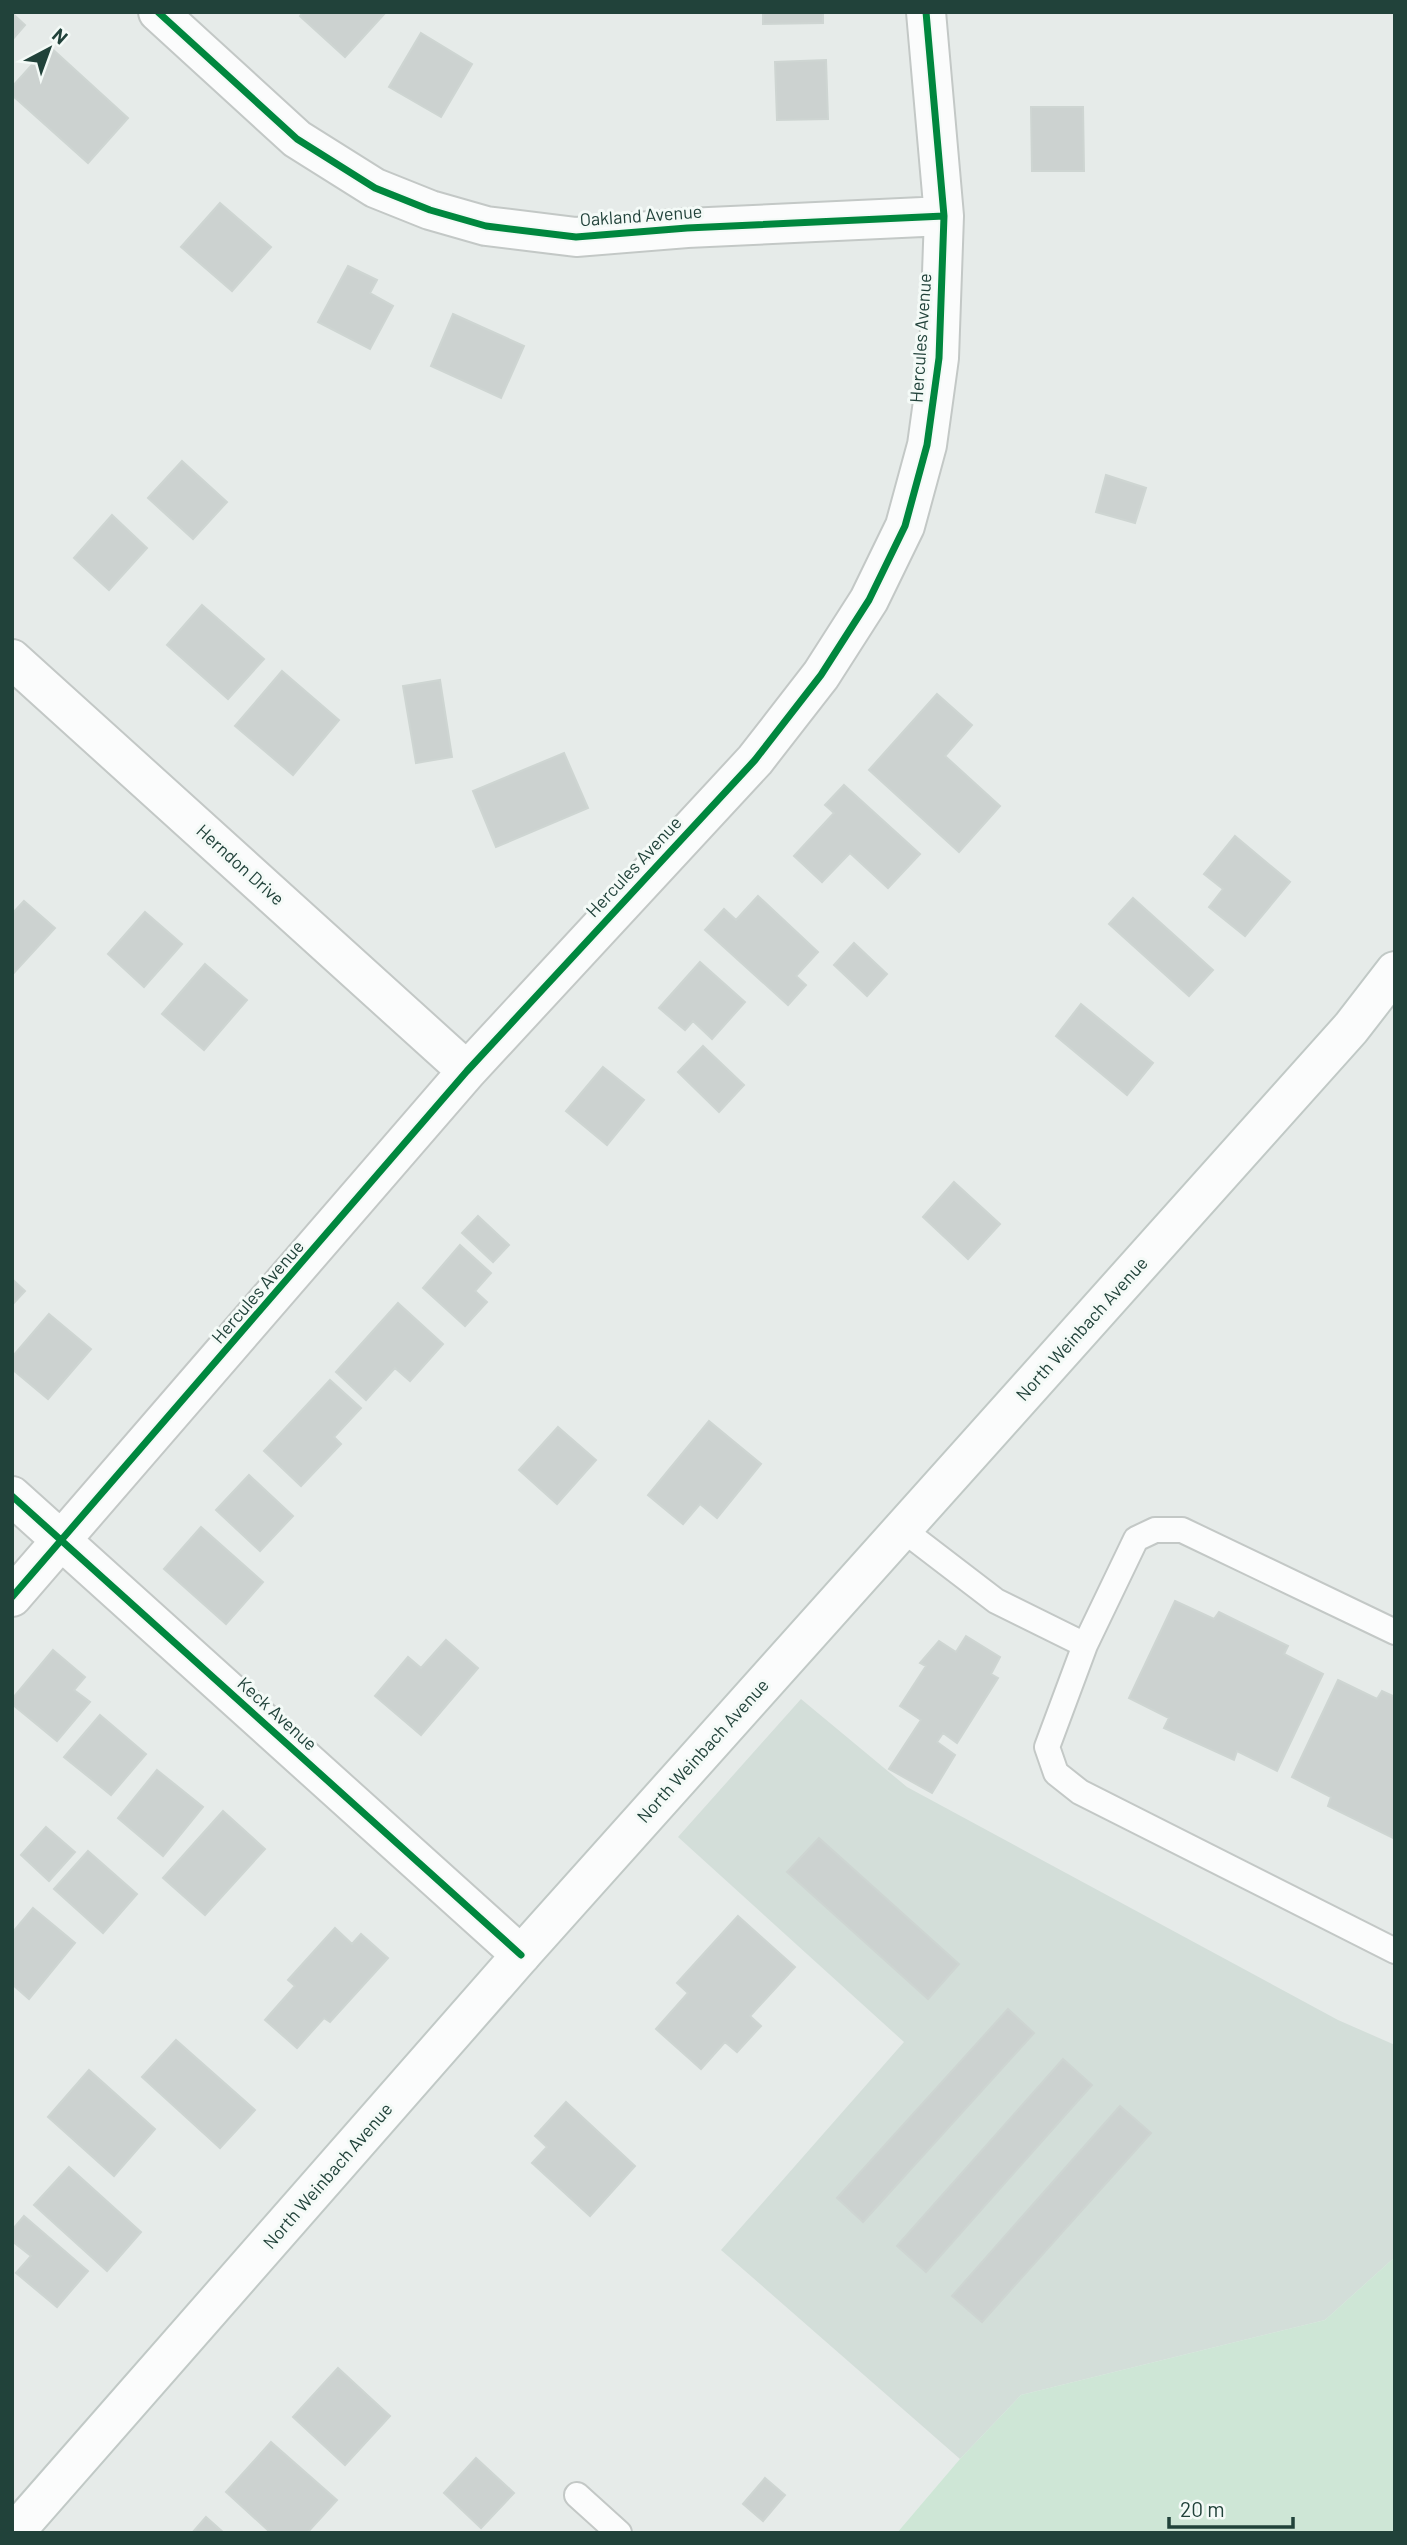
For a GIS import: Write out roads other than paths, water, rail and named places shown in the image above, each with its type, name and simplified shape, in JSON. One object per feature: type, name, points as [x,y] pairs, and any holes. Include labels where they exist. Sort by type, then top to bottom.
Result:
[{"type":"street","name":"Oakland Avenue","points":[[158,12],[298,139],[375,188],[430,210],[486,226],[576,237],[687,228],[944,216]]},
{"type":"street","name":"Hercules Avenue","points":[[12,1597],[467,1071],[755,760],[821,675],[869,600],[905,526],[927,445],[939,358],[944,216],[926,12]]},
{"type":"street","name":"Herndon Drive","points":[[12,659],[467,1071]]},
{"type":"street","name":"North Weinbach Avenue","points":[[14,2533],[521,1955],[1351,1028],[1395,971]]},
{"type":"street","name":"Keck Avenue","points":[[12,1496],[521,1955]]},
{"type":"lane","points":[[902,1529],[996,1601],[1086,1645]]},
{"type":"lane","points":[[1395,1632],[1182,1530],[1155,1530],[1136,1539],[1086,1645],[1047,1747],[1056,1773],[1080,1792],[1395,1951]]},
{"type":"lane","points":[[577,2495],[619,2533]]}]
